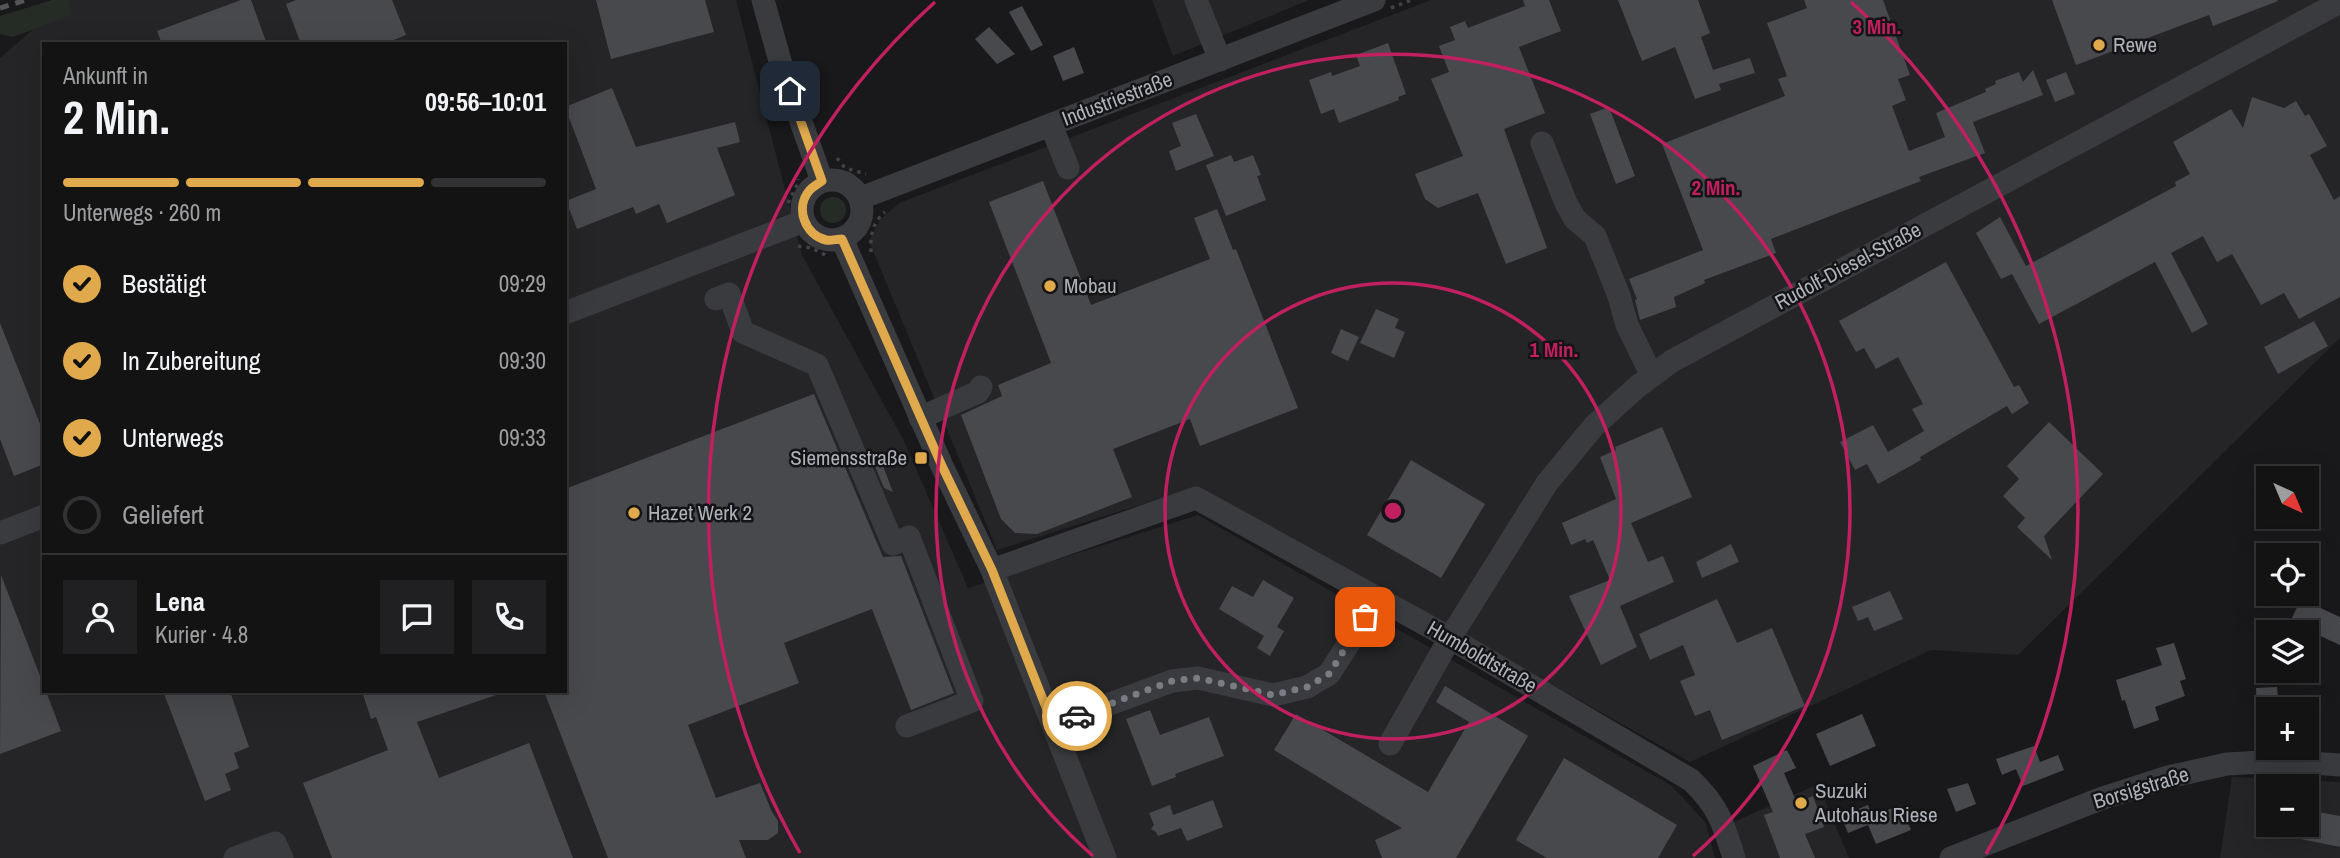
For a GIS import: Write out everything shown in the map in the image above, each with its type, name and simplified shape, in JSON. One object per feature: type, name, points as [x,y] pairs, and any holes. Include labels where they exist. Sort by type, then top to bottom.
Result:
[{"type":"street","points":[[763,0],[782,68],[822,181]]},
{"type":"street","points":[[1196,0],[1220,60]]},
{"type":"street","name":"Industriestraße","points":[[861,198],[1374,0]]},
{"type":"street","name":"Rudolf-Diesel-Straße","points":[[1390,744],[1450,638],[1547,483],[1594,426],[1652,376],[1672,361],[2340,2]]},
{"type":"street","points":[[1051,125],[1068,168]]},
{"type":"street","points":[[1542,143],[1575,219],[1595,236],[1619,296],[1627,326],[1652,376]]},
{"type":"street","points":[[837,180],[851,186],[861,198],[863,215],[856,230],[842,239],[827,240],[813,234],[804,221],[802,205],[809,190],[822,181],[837,180]]},
{"type":"street","points":[[567,312],[804,221]]},
{"type":"street","points":[[842,239],[920,418],[992,570],[1105,858]]},
{"type":"street","points":[[716,299],[729,294],[743,332],[817,365],[893,544],[909,537],[972,701],[906,726]]},
{"type":"street","points":[[920,418],[978,393],[981,387]]},
{"type":"street","name":"Humboldtstraße","points":[[992,570],[1196,498],[1450,638],[1691,780],[1710,799],[1724,823],[1734,858]]},
{"type":"street","points":[[0,533],[42,517]]},
{"type":"street","points":[[1053,725],[1172,681],[1198,678],[1273,695],[1307,687],[1329,674],[1378,598]]},
{"type":"street","name":"Borsigstraße","points":[[1951,858],[2100,799],[2168,777],[2227,764],[2281,761],[2340,765]]},
{"type":"street","points":[[235,858],[275,843],[282,858]]},
{"type":"shaded area","points":[[52,0],[68,0],[71,15],[13,37],[0,34],[0,16]]},
{"type":"shaded area","points":[[67,0],[736,0],[802,255],[904,441],[968,588],[1198,515],[1672,786],[1706,823],[1715,858],[0,858],[0,58]]},
{"type":"shaded area","points":[[1152,0],[1309,0],[1173,56]]},
{"type":"shaded area","points":[[1431,0],[2340,0],[2340,338],[2018,655],[1931,650],[1690,762],[1197,487],[997,550],[869,241],[880,220],[899,203]]},
{"type":"shaded area","points":[[833,197],[842,201],[846,210],[842,219],[833,223],[824,219],[820,210],[824,201]]},
{"type":"shaded area","points":[[2232,777],[2256,778],[2256,837],[2319,837],[2319,781],[2340,782],[2340,858],[2220,858]]},
{"type":"shaded area","name":"Suzuki Autohaus Riese","points":[[1818,784],[1849,858],[1745,858],[1732,823]]},
{"type":"building","points":[[241,0],[251,0],[266,42],[161,42],[157,31]]},
{"type":"building","points":[[296,0],[392,0],[406,35],[389,42],[300,42],[286,4]]},
{"type":"building","points":[[596,0],[705,0],[714,32],[611,59]]},
{"type":"building","points":[[1523,0],[1549,0],[1561,31],[1519,47],[1545,113],[1504,129],[1547,248],[1506,264],[1478,193],[1438,208],[1425,199],[1415,174],[1463,156],[1431,79],[1449,72],[1439,46],[1455,40],[1450,27],[1465,21],[1468,28],[1525,6]]},
{"type":"building","points":[[1618,0],[1698,0],[1710,33],[1701,37],[1713,70],[1750,58],[1755,73],[1719,84],[1721,90],[1695,99],[1675,47],[1642,61]]},
{"type":"building","points":[[1804,0],[1883,0],[1910,75],[1898,79],[1906,100],[1892,106],[1909,151],[1945,137],[1936,113],[1986,92],[1985,89],[1996,84],[1995,81],[2019,72],[2023,82],[2033,70],[2043,95],[1973,122],[1985,153],[1919,177],[1921,181],[1771,239],[1776,253],[1704,280],[1705,283],[1674,297],[1676,307],[1640,320],[1635,300],[1637,299],[1629,279],[1703,250],[1662,144],[1785,96],[1778,79],[1787,76],[1767,23],[1807,8]]},
{"type":"building","name":"Rewe","points":[[2052,0],[2278,1],[2213,26],[2209,15],[2076,65]]},
{"type":"building","points":[[1022,6],[1043,45],[1031,51],[1009,12]]},
{"type":"building","points":[[989,27],[1015,54],[997,64],[975,39]]},
{"type":"building","points":[[1388,43],[1406,94],[1398,97],[1399,100],[1339,123],[1334,109],[1321,114],[1309,80],[1331,72],[1332,76],[1360,66],[1356,55]]},
{"type":"building","points":[[1074,47],[1084,73],[1063,81],[1053,56]]},
{"type":"building","points":[[2066,72],[2075,94],[2055,102],[2046,80]]},
{"type":"building","points":[[612,88],[636,147],[735,122],[740,142],[717,148],[735,195],[667,223],[659,204],[636,214],[633,207],[577,229],[567,201],[596,189],[567,106]]},
{"type":"building","points":[[2252,97],[2284,108],[2296,101],[2305,116],[2309,114],[2327,146],[2310,155],[2334,200],[2340,196],[2340,297],[2299,319],[2284,293],[2261,305],[2232,254],[2217,262],[2203,236],[2171,253],[2208,324],[2192,333],[2155,262],[2039,324],[2012,274],[2001,279],[1976,233],[2000,217],[2026,266],[2176,186],[2175,182],[2190,174],[2173,142],[2231,109],[2243,128]]},
{"type":"building","points":[[1609,107],[1635,176],[1616,184],[1590,114]]},
{"type":"building","points":[[1196,114],[1214,156],[1176,171],[1169,151],[1181,146],[1172,123]]},
{"type":"building","points":[[1231,155],[1234,162],[1253,155],[1261,175],[1257,176],[1266,200],[1226,216],[1206,165]]},
{"type":"building","points":[[1043,181],[1091,305],[1210,259],[1194,218],[1217,209],[1233,250],[1236,249],[1298,408],[1200,446],[1190,419],[1113,449],[1132,497],[1037,534],[1015,533],[1001,519],[961,415],[1002,396],[998,385],[1051,363],[989,202]]},
{"type":"building","points":[[1946,262],[2014,387],[2019,385],[2029,403],[2012,414],[2007,406],[1878,484],[1867,464],[1855,470],[1840,442],[1873,425],[1888,452],[1924,431],[1912,409],[1923,404],[1898,357],[1876,369],[1864,348],[1856,352],[1839,321]]},
{"type":"building","points":[[1376,309],[1399,319],[1395,328],[1405,332],[1394,358],[1360,343]]},
{"type":"building","points":[[2314,321],[2328,346],[2278,374],[2264,347]]},
{"type":"building","points":[[0,323],[42,429],[42,465],[14,476],[0,439]]},
{"type":"building","points":[[1341,329],[1359,337],[1348,361],[1331,353]]},
{"type":"building","points":[[814,394],[883,557],[901,556],[954,693],[911,710],[872,609],[784,643],[799,683],[688,725],[716,798],[760,783],[778,821],[778,833],[768,840],[739,840],[746,858],[608,858],[545,693],[567,693],[567,488]]},
{"type":"building","points":[[2049,422],[2103,474],[2044,536],[2052,560],[2017,527],[2025,518],[2003,496],[2019,479],[2007,466]]},
{"type":"building","points":[[1662,427],[1692,497],[1631,523],[1648,562],[1663,556],[1674,582],[1620,606],[1637,647],[1601,665],[1569,596],[1610,580],[1593,540],[1587,543],[1585,539],[1571,545],[1562,523],[1616,499],[1600,457],[1616,450],[1615,447]]},
{"type":"building","points":[[878,453],[893,492],[884,488],[874,464]]},
{"type":"building","points":[[1411,460],[1485,504],[1441,578],[1367,535]]},
{"type":"building","points":[[1731,544],[1739,562],[1702,578],[1696,562]]},
{"type":"building","points":[[1,575],[42,681],[42,693],[47,693],[61,731],[0,754]]},
{"type":"building","points":[[1263,580],[1294,598],[1277,627],[1284,631],[1270,656],[1257,648],[1264,636],[1219,609],[1232,586],[1253,597]]},
{"type":"building","points":[[1890,591],[1903,619],[1874,631],[1868,617],[1858,621],[1852,607]]},
{"type":"building","points":[[1717,599],[1737,643],[1772,628],[1805,706],[1722,740],[1710,710],[1695,716],[1680,681],[1695,675],[1683,645],[1650,660],[1639,634]]},
{"type":"building","points":[[2298,606],[2316,606],[2340,617],[2340,645],[2319,635],[2319,620],[2291,620]]},
{"type":"building","points":[[2174,643],[2186,679],[2180,681],[2185,696],[2155,707],[2159,720],[2134,729],[2116,680],[2162,665],[2156,648]]},
{"type":"building","points":[[1445,686],[1528,736],[1456,858],[1382,858],[1375,840],[1402,828],[1274,750],[1296,714],[1428,792],[1469,722],[1436,702]]},
{"type":"building","points":[[2277,687],[2278,697],[2256,697],[2256,688]]},
{"type":"building","points":[[164,693],[231,694],[249,747],[234,753],[239,768],[225,774],[231,790],[205,801]]},
{"type":"building","points":[[363,693],[499,693],[417,722],[439,778],[529,743],[573,858],[332,858],[303,783],[388,750],[376,717],[371,719]]},
{"type":"building","points":[[1150,710],[1160,735],[1209,717],[1224,756],[1175,774],[1176,777],[1152,786],[1126,719]]},
{"type":"building","points":[[1862,714],[1876,746],[1830,766],[1816,734]]},
{"type":"building","points":[[2034,746],[2040,762],[2058,755],[2064,770],[2023,786],[2016,769],[2002,775],[1996,759]]},
{"type":"building","points":[[1787,750],[1796,768],[1784,773],[1797,803],[1813,796],[1824,827],[1805,834],[1815,858],[1780,858],[1764,815],[1773,812],[1753,766]]},
{"type":"building","points":[[1564,758],[1677,825],[1658,858],[1547,858],[1516,840]]},
{"type":"building","points":[[1968,783],[1976,804],[1956,812],[1947,789]]},
{"type":"building","points":[[1213,800],[1223,827],[1187,841],[1181,828],[1158,836],[1151,829],[1154,825],[1149,813],[1170,805],[1173,815]]},
{"type":"building","points":[[1868,805],[1872,816],[1901,805],[1911,830],[1876,844],[1868,825],[1848,833],[1841,816]]},
{"type":"building","points":[[2319,812],[2340,816],[2340,847],[2291,837],[2319,837]]},
{"type":"railway","points":[[0,8],[26,0]]},
{"type":"way so far","points":[[1077,716],[1172,681],[1198,678],[1273,695],[1307,687],[1329,674],[1365,617]]},
{"type":"place","name":"Rewe","points":[[2099,45]]},
{"type":"place","name":"Mobau","points":[[1050,286]]},
{"type":"place","name":"Siemensstraße","points":[[921,458]]},
{"type":"place","name":"Hazet Werk 2","points":[[634,513]]},
{"type":"place","name":"Suzuki Autohaus Riese","points":[[1801,803]]},
{"type":"route","points":[[790,91],[822,181],[809,190],[802,205],[804,221],[813,234],[827,240],[842,239],[942,466],[992,570],[1053,725],[1077,716]]}]
